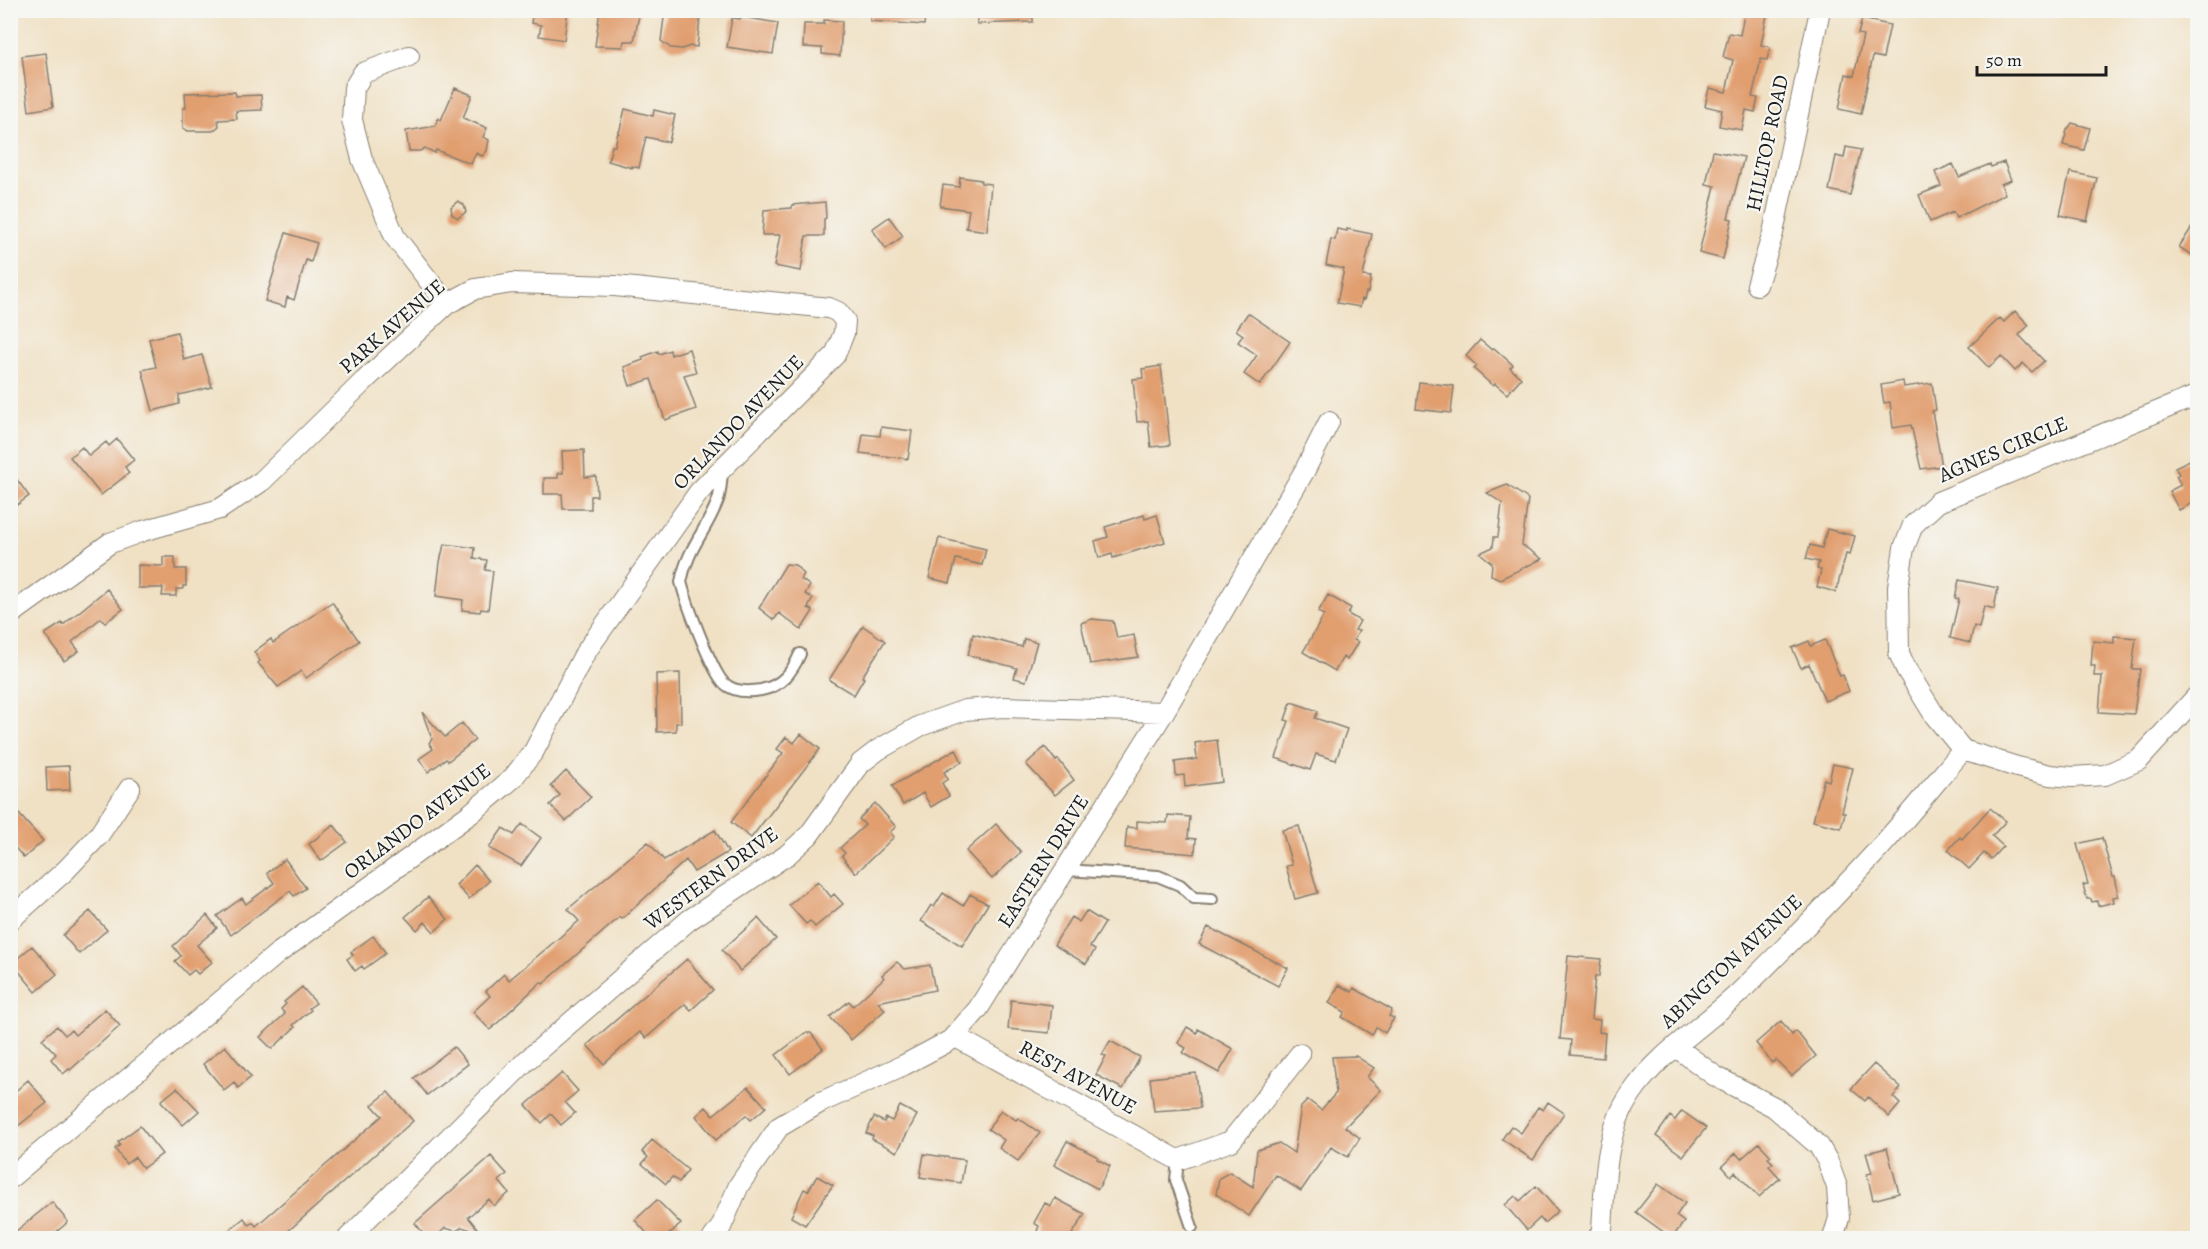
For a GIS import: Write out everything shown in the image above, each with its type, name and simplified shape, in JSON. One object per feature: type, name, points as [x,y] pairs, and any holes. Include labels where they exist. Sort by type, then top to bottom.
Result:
[{"type":"street","name":"HILLTOP ROAD","points":[[1757,285],[1773,233],[1820,10]]},
{"type":"street","points":[[409,56],[363,73],[354,88],[352,120],[362,159],[395,237],[447,304]]},
{"type":"street","name":"PARK AVENUE","points":[[10,615],[110,543],[220,509],[262,481],[447,304],[476,289],[512,284],[615,286],[829,308],[838,312],[844,321],[840,346]]},
{"type":"street","name":"ORLANDO AVENUE","points":[[10,1178],[278,954],[470,814],[512,779],[534,752],[585,653],[699,492],[835,355],[840,346]]},
{"type":"street","name":"AGNES CIRCLE","points":[[1963,750],[1935,716],[1906,669],[1899,653],[1898,587],[1904,548],[1913,525],[1938,502],[2198,395]]},
{"type":"street","name":"EASTERN DRIVE","points":[[713,1239],[740,1185],[779,1127],[820,1102],[904,1065],[951,1040],[978,1010],[1164,712],[1305,470],[1329,422]]},
{"type":"street","points":[[1963,750],[2050,775],[2072,777],[2105,775],[2139,760],[2198,694]]},
{"type":"street","name":"WESTERN DRIVE","points":[[348,1239],[534,1054],[689,920],[787,855],[809,835],[861,763],[878,750],[920,726],[966,710],[1003,707],[1164,712]]},
{"type":"street","name":"ABINGTON AVENUE","points":[[1598,1239],[1602,1230],[1605,1175],[1614,1128],[1631,1094],[1662,1059],[1728,1004],[1780,952],[1878,849],[1963,750]]},
{"type":"street","points":[[10,920],[66,870],[99,835],[130,788]]},
{"type":"street","name":"REST AVENUE","points":[[954,1036],[1178,1160]]},
{"type":"street","points":[[1676,1047],[1715,1076],[1774,1107],[1820,1146],[1836,1187],[1839,1218],[1833,1239]]},
{"type":"street","points":[[1178,1160],[1231,1141],[1300,1054]]},
{"type":"lane","points":[[723,468],[719,498],[693,544],[683,567],[681,582],[715,671],[724,684],[734,689],[762,690],[773,687],[784,680],[793,670],[800,654]]},
{"type":"lane","points":[[1066,870],[1158,876],[1180,885],[1194,898],[1212,899]]},
{"type":"lane","points":[[1178,1160],[1176,1180],[1192,1227]]},
{"type":"building","points":[[533,10],[568,10],[564,40],[539,36],[541,25],[531,23]]},
{"type":"building","points":[[600,10],[640,10],[634,41],[624,41],[623,47],[595,46]]},
{"type":"building","points":[[665,10],[701,10],[697,47],[671,48],[661,41]]},
{"type":"building","points":[[870,10],[926,10],[924,25],[870,21]]},
{"type":"building","points":[[977,10],[1033,10],[1033,22],[977,24]]},
{"type":"building","points":[[1745,10],[1768,10],[1761,45],[1770,47],[1767,60],[1761,59],[1752,97],[1758,98],[1755,112],[1746,110],[1742,130],[1719,126],[1722,110],[1705,106],[1709,88],[1726,92],[1733,60],[1723,57],[1729,33],[1740,35]]},
{"type":"building","points":[[741,17],[778,23],[773,54],[727,47],[732,18],[740,19]]},
{"type":"building","points":[[1862,19],[1890,25],[1883,58],[1873,56],[1861,114],[1839,109],[1846,74],[1854,76],[1863,35],[1858,34]]},
{"type":"building","points":[[824,20],[842,21],[840,56],[822,54],[822,48],[803,47],[804,24],[824,24]]},
{"type":"building","points":[[46,53],[53,107],[29,111],[22,56]]},
{"type":"building","points":[[455,88],[472,95],[463,118],[487,128],[483,137],[489,140],[487,151],[482,156],[476,153],[471,164],[436,150],[435,153],[425,148],[420,151],[409,151],[406,131],[435,126],[438,118],[441,120]]},
{"type":"building","points":[[235,92],[236,96],[261,95],[262,110],[236,111],[237,119],[218,120],[219,126],[213,131],[188,131],[183,128],[183,108],[186,108],[185,93]]},
{"type":"building","points":[[625,109],[653,116],[654,110],[675,115],[669,142],[646,137],[639,168],[608,161],[612,146],[615,146]]},
{"type":"building","points":[[2072,123],[2090,128],[2084,150],[2063,145],[2067,130]]},
{"type":"building","points":[[1846,147],[1861,150],[1850,195],[1829,190],[1836,156],[1844,158]]},
{"type":"building","points":[[1713,151],[1744,157],[1728,218],[1732,219],[1723,259],[1699,253],[1715,186],[1706,184]]},
{"type":"building","points":[[2004,162],[2011,180],[2001,184],[2005,194],[1956,218],[1953,212],[1930,222],[1919,195],[1941,186],[1935,172],[1953,164],[1959,177],[1990,164],[1991,167]]},
{"type":"building","points":[[2070,172],[2097,178],[2087,221],[2060,215]]},
{"type":"building","points":[[960,177],[991,184],[987,231],[966,228],[969,210],[940,206],[943,185],[959,187]]},
{"type":"building","points":[[458,201],[464,205],[466,212],[458,218],[452,214],[451,207]]},
{"type":"building","points":[[825,202],[824,236],[806,236],[801,271],[774,266],[780,235],[762,235],[764,210]]},
{"type":"building","points":[[889,217],[903,236],[886,249],[872,229]]},
{"type":"building","points":[[2198,218],[2198,259],[2179,247]]},
{"type":"building","points":[[1337,229],[1372,234],[1363,276],[1371,277],[1368,292],[1364,300],[1362,299],[1360,307],[1337,303],[1344,269],[1326,265],[1331,239],[1335,240]]},
{"type":"building","points":[[286,233],[317,243],[311,262],[306,260],[294,300],[287,297],[285,307],[265,301]]},
{"type":"building","points":[[2015,311],[2029,325],[2019,335],[2044,361],[2032,372],[2023,363],[2015,371],[2001,356],[1989,368],[1969,347],[2000,318],[2004,322]]},
{"type":"building","points":[[1248,313],[1290,342],[1260,385],[1244,374],[1257,355],[1238,342],[1243,335],[1236,330]]},
{"type":"building","points":[[177,332],[184,360],[202,355],[212,387],[179,395],[179,404],[153,411],[142,370],[156,367],[149,339]]},
{"type":"building","points":[[1480,340],[1492,350],[1494,348],[1513,365],[1510,368],[1521,378],[1507,394],[1495,384],[1493,386],[1474,369],[1477,366],[1466,356]]},
{"type":"building","points":[[689,349],[696,372],[684,375],[696,409],[665,420],[651,379],[630,386],[624,367],[658,351],[659,354],[670,350],[671,355]]},
{"type":"building","points":[[1161,366],[1170,445],[1151,447],[1148,421],[1137,422],[1133,379],[1143,378],[1142,369]]},
{"type":"building","points":[[1903,381],[1904,387],[1932,383],[1936,410],[1932,411],[1942,466],[1921,469],[1911,425],[1893,428],[1890,402],[1884,403],[1881,385]]},
{"type":"building","points":[[1419,382],[1454,386],[1451,413],[1416,409]]},
{"type":"building","points":[[881,427],[912,431],[908,459],[860,453],[863,434],[880,436]]},
{"type":"building","points":[[117,439],[134,460],[125,467],[129,473],[101,495],[70,457],[82,447],[89,456],[106,442],[109,446]]},
{"type":"building","points":[[584,450],[585,477],[596,476],[597,496],[591,496],[591,509],[563,509],[562,494],[544,494],[544,478],[558,478],[558,473],[563,473],[562,451]]},
{"type":"building","points":[[2198,456],[2198,500],[2179,510],[2169,491],[2181,485],[2176,476],[2179,474],[2175,467]]},
{"type":"building","points":[[10,470],[29,496],[10,510]]},
{"type":"building","points":[[1507,485],[1528,499],[1522,545],[1542,559],[1500,579],[1491,575],[1492,563],[1480,553],[1493,547],[1494,537],[1498,537],[1502,503],[1487,493]]},
{"type":"building","points":[[1144,515],[1145,519],[1157,515],[1165,542],[1113,558],[1112,554],[1099,558],[1095,541],[1108,537],[1105,527]]},
{"type":"building","points":[[1827,529],[1855,536],[1850,555],[1846,554],[1836,592],[1817,587],[1821,570],[1817,569],[1819,562],[1806,559],[1810,545],[1822,548]]},
{"type":"building","points":[[939,538],[986,549],[982,565],[956,559],[950,583],[929,578]]},
{"type":"building","points":[[444,544],[475,548],[474,558],[487,560],[485,570],[493,571],[488,610],[481,609],[480,612],[462,610],[463,600],[436,596]]},
{"type":"building","points":[[163,557],[175,557],[175,569],[186,569],[186,586],[183,586],[183,589],[176,589],[176,596],[162,596],[163,588],[138,588],[138,565],[163,566]]},
{"type":"building","points":[[786,564],[795,565],[804,574],[801,579],[810,586],[805,594],[813,598],[808,608],[813,611],[801,630],[779,613],[774,620],[759,608]]},
{"type":"building","points":[[1959,580],[1998,588],[1994,609],[1984,606],[1979,628],[1974,626],[1970,643],[1950,638],[1959,599],[1955,598]]},
{"type":"building","points":[[107,589],[123,609],[105,623],[101,618],[72,642],[79,651],[64,661],[45,634],[62,623],[63,625]]},
{"type":"building","points":[[1328,595],[1351,608],[1348,614],[1360,621],[1355,630],[1359,631],[1354,640],[1358,642],[1347,660],[1343,657],[1335,671],[1303,652],[1324,615],[1318,612]]},
{"type":"building","points":[[332,602],[359,641],[306,678],[301,671],[278,687],[258,663],[260,661],[254,652],[271,639],[273,643]]},
{"type":"building","points":[[1092,619],[1113,621],[1117,638],[1134,635],[1138,657],[1090,664],[1081,623]]},
{"type":"building","points":[[863,626],[885,641],[862,677],[864,678],[854,695],[829,680]]},
{"type":"building","points":[[973,634],[1022,647],[1024,639],[1037,642],[1026,681],[1014,678],[1017,668],[968,655]]},
{"type":"building","points":[[2114,636],[2136,638],[2132,669],[2140,669],[2134,714],[2099,712],[2102,676],[2094,676],[2095,666],[2091,666],[2093,641],[2114,643]]},
{"type":"building","points":[[1825,640],[1849,691],[1825,701],[1809,664],[1801,668],[1792,648],[1809,641],[1811,646]]},
{"type":"building","points":[[680,673],[681,723],[676,723],[676,731],[657,732],[656,674]]},
{"type":"building","points":[[1291,702],[1318,711],[1315,718],[1347,729],[1336,760],[1316,754],[1310,770],[1276,758],[1289,721],[1285,720]]},
{"type":"building","points":[[422,712],[445,737],[462,723],[475,740],[448,761],[446,759],[428,772],[419,759],[433,749],[429,743],[432,739]]},
{"type":"building","points":[[801,734],[820,749],[751,838],[731,822],[783,753],[777,749],[786,737],[794,743]]},
{"type":"building","points":[[1217,740],[1222,782],[1185,787],[1184,775],[1176,776],[1175,762],[1197,759],[1195,743]]},
{"type":"building","points":[[1045,747],[1056,761],[1058,759],[1074,780],[1055,795],[1026,764]]},
{"type":"building","points":[[956,749],[962,762],[944,772],[948,779],[942,783],[949,796],[931,807],[923,793],[903,805],[892,786]]},
{"type":"building","points":[[1833,764],[1853,768],[1842,812],[1845,813],[1841,828],[1813,821],[1824,779],[1829,781]]},
{"type":"building","points":[[69,766],[70,790],[47,791],[46,767]]},
{"type":"building","points":[[566,771],[591,797],[566,821],[550,805],[560,795],[551,786]]},
{"type":"building","points":[[875,803],[896,827],[890,832],[894,837],[856,873],[842,856],[845,853],[840,848],[865,825],[859,819]]},
{"type":"building","points":[[10,804],[43,841],[24,858],[10,842]]},
{"type":"building","points":[[1990,808],[2006,821],[1992,836],[2003,846],[1991,859],[1984,853],[1969,869],[1948,850],[1960,837],[1962,839]]},
{"type":"building","points":[[1168,815],[1190,817],[1188,838],[1196,839],[1195,854],[1125,848],[1127,827],[1137,828],[1137,821],[1167,823]]},
{"type":"building","points":[[522,824],[541,838],[521,866],[489,848],[503,828],[514,835]]},
{"type":"building","points":[[996,824],[1021,852],[992,879],[966,851]]},
{"type":"building","points":[[334,825],[347,842],[321,861],[309,844]]},
{"type":"building","points":[[1299,826],[1318,893],[1295,899],[1286,866],[1292,865],[1282,830]]},
{"type":"building","points":[[715,830],[728,852],[694,872],[686,860],[622,919],[620,917],[543,984],[541,982],[490,1030],[473,1012],[490,996],[486,991],[504,974],[509,980],[579,921],[568,909],[648,842],[664,860]]},
{"type":"building","points":[[2102,838],[2113,877],[2115,877],[2118,896],[2113,897],[2114,902],[2098,906],[2097,901],[2092,902],[2091,899],[2087,899],[2083,885],[2088,884],[2077,844]]},
{"type":"building","points":[[285,859],[306,888],[294,896],[290,891],[231,935],[217,916],[242,898],[246,904],[274,883],[267,873]]},
{"type":"building","points":[[475,865],[489,881],[469,899],[456,885]]},
{"type":"building","points":[[818,881],[831,897],[834,894],[843,904],[815,927],[810,921],[806,924],[789,905]]},
{"type":"building","points":[[943,893],[963,906],[970,894],[988,904],[962,946],[921,921],[931,905],[934,907]]},
{"type":"building","points":[[428,897],[448,919],[434,932],[425,922],[417,930],[405,917]]},
{"type":"building","points":[[90,911],[107,930],[79,954],[63,935]]},
{"type":"building","points":[[1086,911],[1105,923],[1090,947],[1095,950],[1086,964],[1054,945],[1071,917],[1079,922]]},
{"type":"building","points":[[207,915],[217,928],[197,945],[212,962],[198,974],[194,970],[188,975],[175,961],[181,956],[173,946]]},
{"type":"building","points":[[758,918],[776,939],[740,971],[722,950]]},
{"type":"building","points":[[1208,927],[1288,968],[1278,986],[1199,944]]},
{"type":"building","points":[[373,936],[386,953],[364,969],[362,966],[355,971],[347,959],[353,955],[351,952]]},
{"type":"building","points":[[32,946],[57,974],[36,992],[12,963]]},
{"type":"building","points":[[1568,956],[1601,959],[1599,976],[1595,976],[1591,1019],[1600,1020],[1599,1032],[1605,1033],[1603,1058],[1570,1055],[1571,1040],[1560,1039]]},
{"type":"building","points":[[687,959],[713,990],[691,1010],[685,1004],[646,1038],[640,1032],[604,1064],[587,1045]]},
{"type":"building","points":[[897,962],[905,969],[930,965],[935,990],[878,1002],[885,1010],[851,1040],[830,1017],[849,1001],[853,1006],[884,978],[882,975]]},
{"type":"building","points":[[1339,985],[1352,992],[1354,988],[1392,1010],[1389,1016],[1394,1018],[1385,1033],[1376,1027],[1372,1035],[1342,1017],[1345,1012],[1329,1003]]},
{"type":"building","points":[[302,987],[316,1003],[272,1049],[260,1037],[285,1014],[281,1009],[286,1004],[284,1002]]},
{"type":"building","points":[[1011,1000],[1052,1005],[1049,1033],[1008,1029]]},
{"type":"building","points":[[105,1009],[120,1026],[63,1074],[51,1059],[56,1054],[42,1039],[57,1026],[65,1035],[71,1030],[75,1035]]},
{"type":"building","points":[[1781,1021],[1792,1035],[1796,1031],[1816,1056],[1792,1076],[1776,1060],[1772,1063],[1756,1043]]},
{"type":"building","points":[[1187,1027],[1197,1033],[1198,1029],[1233,1049],[1219,1073],[1183,1053],[1186,1048],[1178,1043]]},
{"type":"building","points":[[805,1033],[811,1033],[823,1049],[790,1074],[776,1055]]},
{"type":"building","points":[[1110,1041],[1140,1057],[1123,1089],[1096,1075],[1106,1056],[1102,1055]]},
{"type":"building","points":[[225,1046],[251,1077],[238,1088],[234,1082],[224,1090],[203,1064]]},
{"type":"building","points":[[454,1047],[468,1064],[427,1095],[414,1078]]},
{"type":"building","points":[[1356,1056],[1374,1068],[1367,1077],[1381,1090],[1345,1127],[1360,1138],[1348,1157],[1331,1147],[1301,1191],[1276,1175],[1249,1216],[1216,1194],[1219,1178],[1230,1172],[1253,1187],[1257,1150],[1279,1143],[1294,1153],[1301,1107],[1308,1100],[1321,1110],[1336,1093],[1332,1057]]},
{"type":"building","points":[[1874,1064],[1901,1088],[1893,1097],[1900,1104],[1889,1117],[1868,1097],[1865,1101],[1851,1089]]},
{"type":"building","points":[[562,1073],[578,1091],[565,1102],[575,1113],[561,1125],[551,1114],[542,1123],[526,1105]]},
{"type":"building","points":[[1196,1073],[1200,1108],[1154,1111],[1150,1078]]},
{"type":"building","points":[[28,1080],[47,1103],[18,1126],[10,1117],[10,1096]]},
{"type":"building","points":[[748,1087],[766,1107],[751,1120],[746,1115],[716,1140],[696,1116],[706,1107],[713,1115]]},
{"type":"building","points":[[177,1088],[199,1111],[183,1125],[161,1101]]},
{"type":"building","points":[[388,1092],[413,1121],[279,1239],[218,1239],[244,1218],[249,1225],[253,1222],[256,1226],[382,1116],[372,1105]]},
{"type":"building","points":[[1548,1102],[1564,1113],[1533,1160],[1502,1139],[1511,1126],[1521,1133],[1538,1107],[1543,1110]]},
{"type":"building","points":[[900,1106],[917,1115],[897,1152],[872,1139],[873,1136],[866,1133],[874,1117],[884,1122],[886,1118],[892,1121]]},
{"type":"building","points":[[1001,1110],[1040,1133],[1018,1161],[999,1148],[1004,1140],[988,1129]]},
{"type":"building","points":[[1682,1111],[1706,1128],[1683,1156],[1656,1136],[1670,1116],[1675,1120]]},
{"type":"building","points":[[140,1126],[162,1154],[143,1168],[135,1157],[126,1164],[115,1149],[120,1145],[118,1142]]},
{"type":"building","points":[[652,1140],[688,1170],[679,1182],[672,1177],[666,1184],[642,1164],[648,1157],[642,1152]]},
{"type":"building","points":[[1067,1141],[1110,1166],[1098,1189],[1054,1165]]},
{"type":"building","points":[[1759,1143],[1771,1156],[1768,1158],[1773,1163],[1769,1166],[1780,1178],[1759,1197],[1735,1172],[1731,1176],[1722,1166],[1736,1153],[1741,1159]]},
{"type":"building","points":[[1887,1148],[1899,1193],[1873,1200],[1867,1174],[1872,1173],[1866,1153]]},
{"type":"building","points":[[924,1154],[965,1160],[961,1183],[920,1177]]},
{"type":"building","points":[[491,1156],[507,1174],[499,1181],[509,1193],[494,1206],[489,1199],[468,1217],[481,1233],[462,1227],[456,1231],[445,1228],[434,1239],[428,1239],[415,1223]]},
{"type":"building","points":[[817,1176],[833,1185],[805,1225],[791,1217],[804,1189],[808,1191]]},
{"type":"building","points":[[1658,1184],[1685,1203],[1676,1216],[1684,1222],[1672,1238],[1636,1212]]},
{"type":"building","points":[[1536,1186],[1558,1211],[1544,1223],[1540,1218],[1527,1230],[1505,1205],[1515,1196],[1520,1201]]},
{"type":"building","points":[[1055,1198],[1085,1214],[1069,1239],[1051,1239],[1037,1231],[1039,1226],[1034,1223],[1045,1203],[1051,1206]]},
{"type":"building","points":[[657,1200],[681,1224],[663,1239],[652,1239],[635,1220]]},
{"type":"building","points":[[52,1202],[68,1222],[48,1239],[10,1239],[10,1236]]}]
